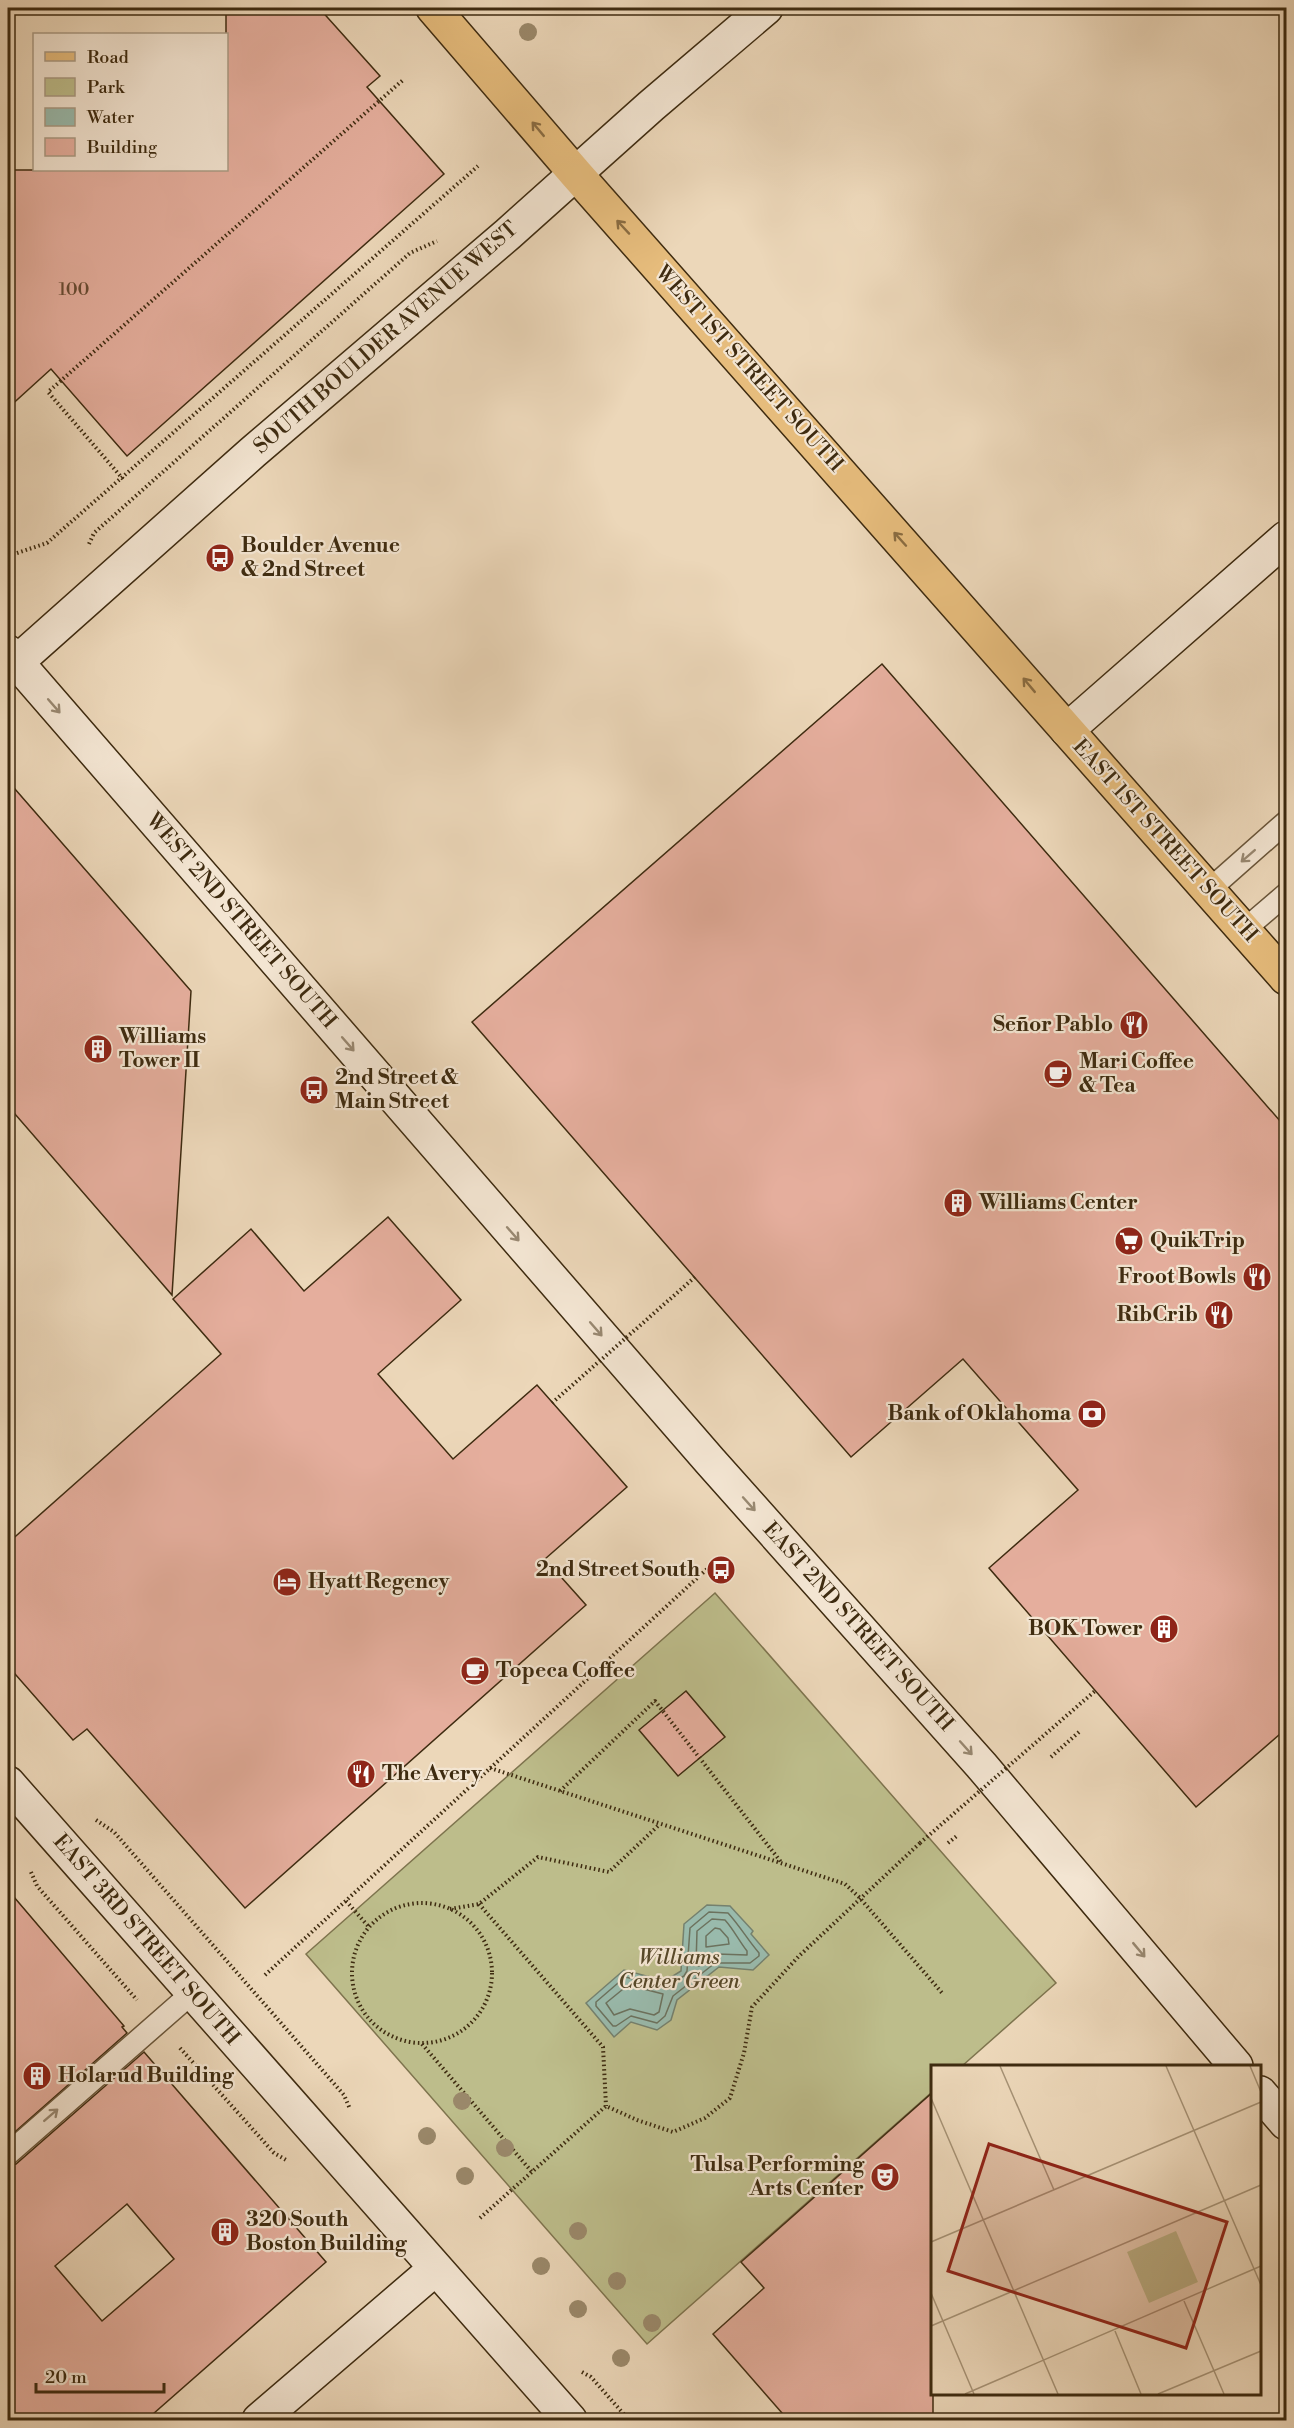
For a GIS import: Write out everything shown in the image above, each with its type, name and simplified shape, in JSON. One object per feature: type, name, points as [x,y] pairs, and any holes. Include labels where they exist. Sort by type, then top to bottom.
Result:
[{"type":"main road","name":"WEST 1ST STREET SOUTH","points":[[433,8],[576,174],[1023,677],[1067,730]]},
{"type":"main road","name":"EAST 1ST STREET SOUTH","points":[[1067,730],[1287,978]]},
{"type":"street","name":"SOUTH BOULDER AVENUE WEST","points":[[10,661],[508,234],[651,105],[766,8]]},
{"type":"street","points":[[1067,730],[1287,538]]},
{"type":"street","name":"WEST 2ND STREET SOUTH","points":[[10,661],[475,1190]]},
{"type":"street","name":"EAST 2ND STREET SOUTH","points":[[475,1190],[710,1461],[981,1765],[1234,2065]]},
{"type":"street","name":"EAST 3RD STREET SOUTH","points":[[8,1784],[570,2421]]},
{"type":"street","points":[[1261,2094],[1287,2123]]},
{"type":"street","points":[[259,2421],[435,2269]]},
{"type":"lane","points":[[1209,890],[1287,822]]},
{"type":"lane","points":[[1245,930],[1287,894]]},
{"type":"lane","points":[[8,2154],[192,1993]]},
{"type":"path","points":[[123,479],[48,392],[403,80]]},
{"type":"path","points":[[17,553],[47,543],[123,479],[478,166]]},
{"type":"path","points":[[552,1403],[694,1277]]},
{"type":"path","points":[[265,1975],[707,1569]]},
{"type":"path","points":[[606,2106],[674,2132],[705,2118],[730,2098],[744,2053],[752,2007],[798,1956],[860,1898],[1095,1691]]},
{"type":"path","points":[[560,1791],[655,1701],[782,1863]]},
{"type":"path","points":[[1051,1757],[1079,1732]]},
{"type":"path","points":[[489,1768],[845,1884],[860,1898],[943,1994]]},
{"type":"path","points":[[450,1909],[479,1904],[538,1857],[609,1872],[661,1824]]},
{"type":"path","points":[[948,1843],[958,1835]]},
{"type":"path","points":[[346,1901],[369,1927]]},
{"type":"path","points":[[429,1904],[450,1909],[468,1920],[483,1940],[491,1963],[491,1987],[483,2009],[467,2027],[446,2040],[422,2044],[398,2039],[377,2028],[361,2009],[353,1989],[352,1966],[358,1945],[369,1927],[386,1913],[407,1905],[429,1904]]},
{"type":"path","points":[[479,1904],[603,2047],[606,2106]]},
{"type":"path","points":[[422,2044],[532,2172]]},
{"type":"path","points":[[480,2218],[606,2106]]},
{"type":"green space","name":"Williams Center Green","points":[[715,1593],[1056,1983],[963,2065],[931,2065],[931,2093],[647,2344],[306,1954]]},
{"type":"water","points":[[707,1905],[730,1906],[753,1931],[751,1934],[769,1955],[753,1970],[719,1967],[677,2000],[671,2020],[657,2030],[631,2022],[614,2037],[586,2003],[624,1970],[665,1981],[681,1971],[684,1924]]},
{"type":"building","points":[[226,8],[319,8],[380,76],[367,87],[444,174],[127,456],[51,369],[8,408],[8,170],[228,171],[228,33],[226,33]]},
{"type":"building","name":"Williams Center","points":[[882,664],[1287,1129],[1287,1728],[1196,1807],[989,1568],[1078,1490],[963,1359],[851,1457],[472,1022]]},
{"type":"building","name":"Williams Tower II","points":[[8,781],[191,991],[172,1295],[8,1106]]},
{"type":"building","name":"Hyatt Regency","points":[[388,1217],[461,1300],[378,1374],[453,1459],[537,1385],[627,1487],[545,1559],[586,1605],[245,1908],[87,1729],[73,1740],[8,1666],[8,1543],[221,1354],[173,1299],[251,1229],[304,1291]]},
{"type":"building","points":[[686,1691],[725,1737],[678,1776],[639,1730]]},
{"type":"building","name":"Holarud Building","points":[[8,1890],[124,2026],[122,2027],[127,2033],[8,2138]]},
{"type":"building","name":"320 South Boston Building","points":[[144,2052],[326,2262],[145,2421],[8,2421],[8,2166],[16,2164]],"holes":[[[127,2204],[174,2259],[102,2321],[55,2266]]]},
{"type":"building","name":"Tulsa Performing Arts Center","points":[[931,2094],[931,2395],[933,2395],[933,2421],[789,2421],[713,2334],[764,2288],[741,2262]]},
{"type":"place","name":"Boulder Avenue & 2nd Street","points":[[220,558]]},
{"type":"place","name":"Señor Pablo","points":[[1134,1025]]},
{"type":"place","name":"Williams Tower II","points":[[98,1049]]},
{"type":"place","name":"Mari Coffee & Tea","points":[[1058,1074]]},
{"type":"place","name":"2nd Street & Main Street","points":[[314,1090]]},
{"type":"place","name":"Williams Center","points":[[958,1203]]},
{"type":"place","name":"QuikTrip","points":[[1129,1241]]},
{"type":"place","name":"Froot Bowls","points":[[1257,1277]]},
{"type":"place","name":"RibCrib","points":[[1219,1315]]},
{"type":"place","name":"Bank of Oklahoma","points":[[1092,1414]]},
{"type":"place","name":"2nd Street South","points":[[721,1570]]},
{"type":"place","name":"Hyatt Regency","points":[[287,1582]]},
{"type":"place","name":"BOK Tower","points":[[1164,1629]]},
{"type":"place","name":"Topeca Coffee","points":[[475,1671]]},
{"type":"place","name":"The Avery","points":[[361,1774]]},
{"type":"place","name":"Holarud Building","points":[[37,2076]]},
{"type":"place","name":"Tulsa Performing Arts Center","points":[[885,2177]]},
{"type":"place","name":"320 South Boston Building","points":[[225,2232]]}]
